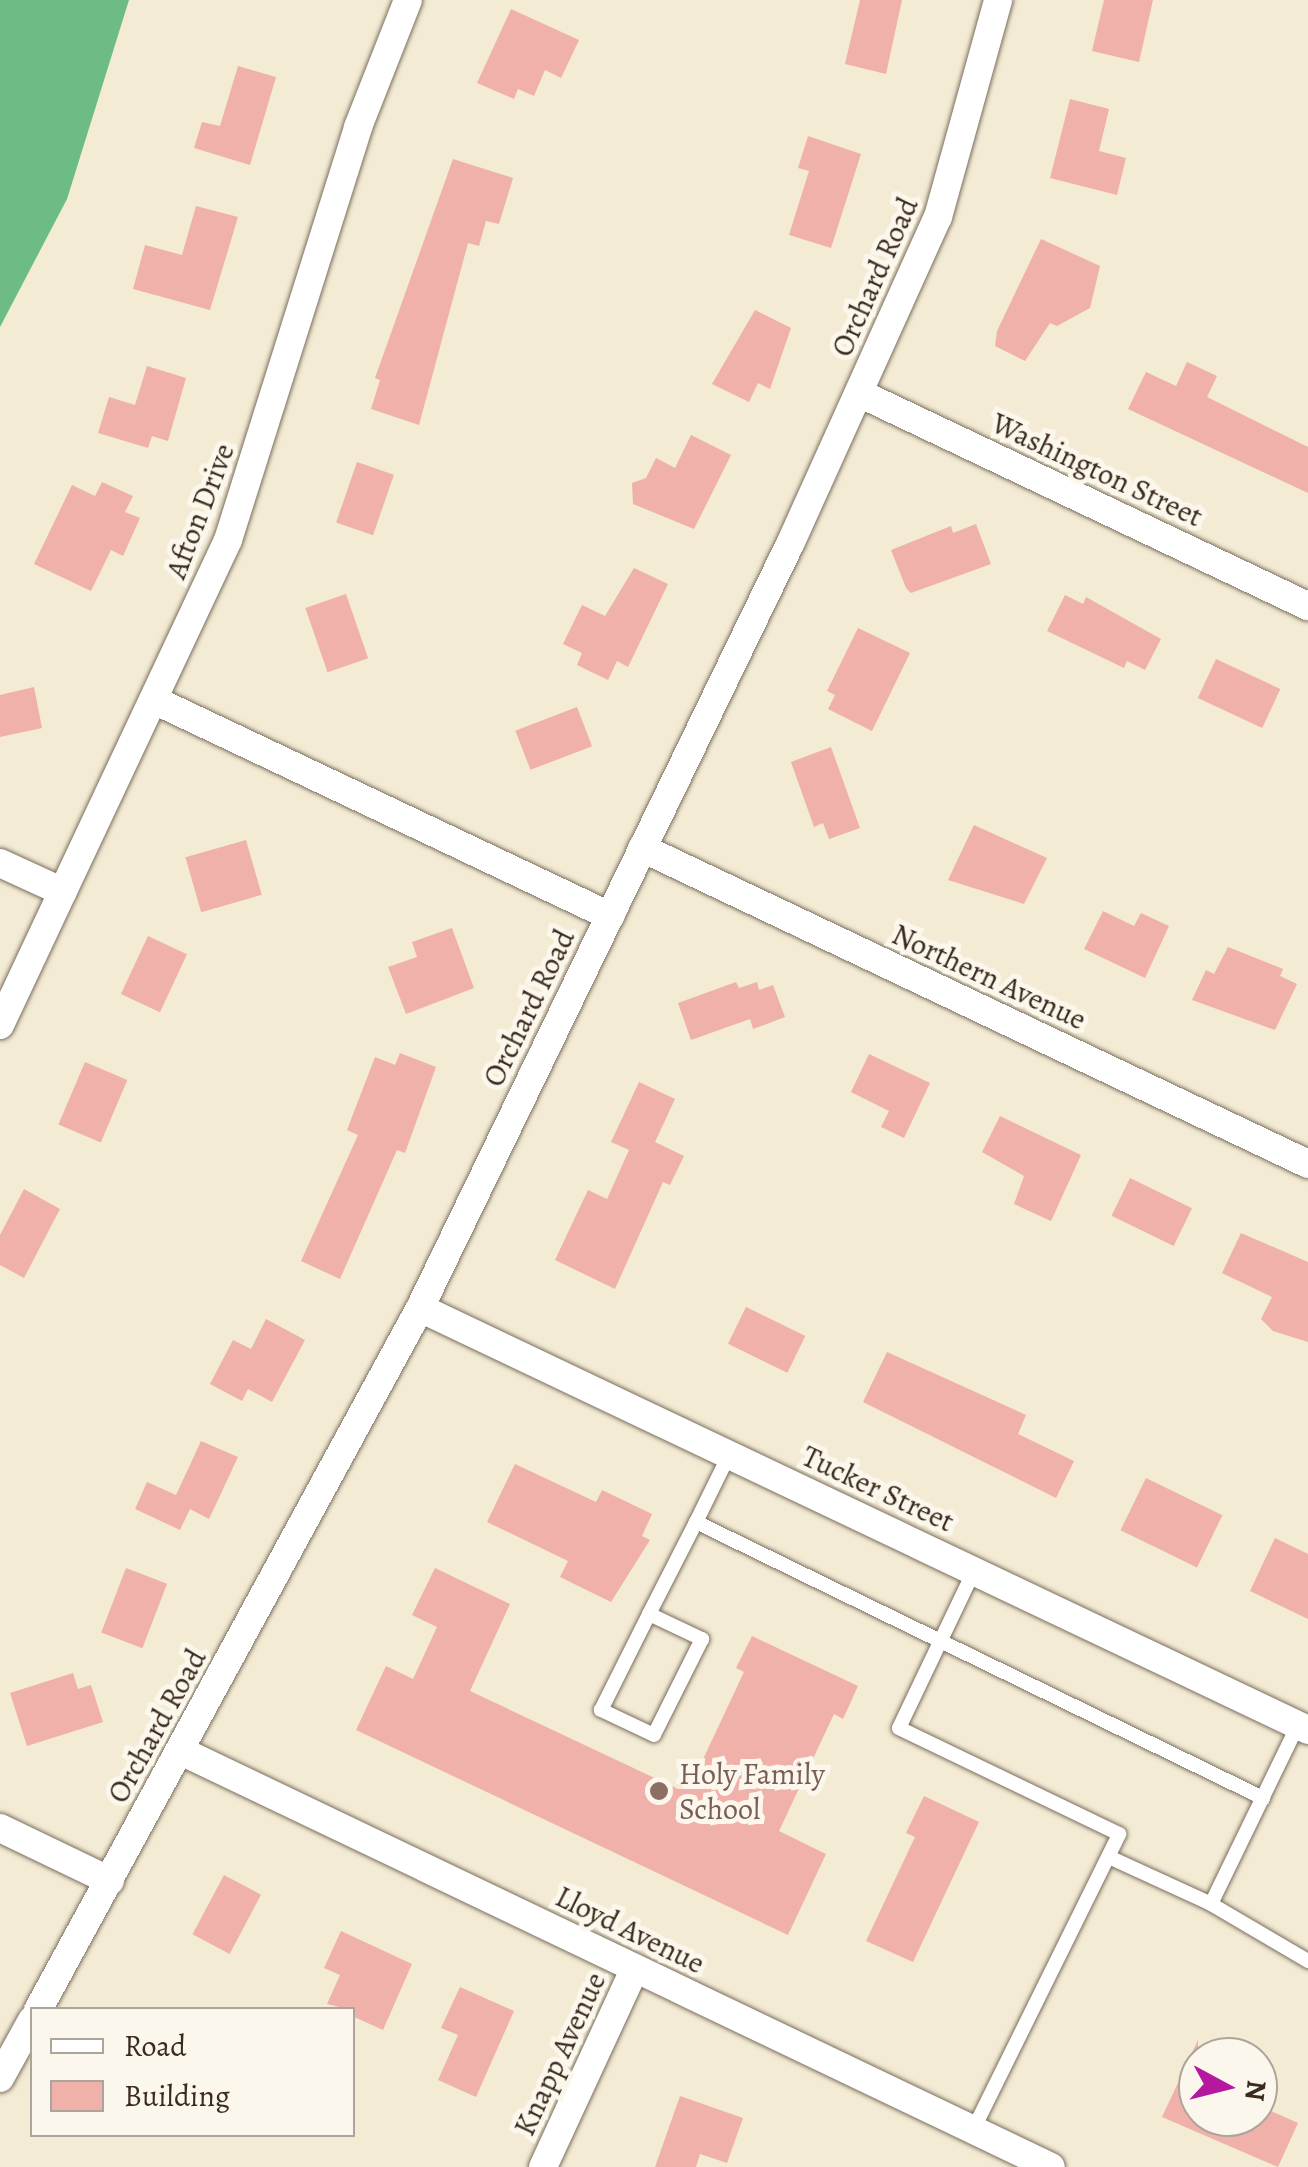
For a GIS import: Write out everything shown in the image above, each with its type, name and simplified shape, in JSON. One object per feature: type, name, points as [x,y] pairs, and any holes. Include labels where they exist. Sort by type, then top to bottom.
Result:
[{"type":"street","name":"Afton Drive","points":[[0,1025],[228,540],[358,126],[408,0]]},
{"type":"street","name":"Orchard Road","points":[[40,2007],[420,1308],[610,916],[859,393],[953,176],[998,0]]},
{"type":"street","name":"Washington Street","points":[[859,393],[1308,606]]},
{"type":"street","points":[[154,700],[610,916]]},
{"type":"street","name":"Northern Avenue","points":[[642,848],[1308,1164]]},
{"type":"street","points":[[0,863],[63,892]]},
{"type":"street","name":"Tucker Street","points":[[420,1308],[1303,1728]]},
{"type":"street","name":"Lloyd Avenue","points":[[181,1751],[1052,2167]]},
{"type":"street","points":[[0,1828],[110,1881]]},
{"type":"street","name":"Knapp Avenue","points":[[543,2167],[636,1968]]},
{"type":"street","points":[[0,2078],[30,2024]]},
{"type":"lane","points":[[649,1614],[702,1639],[654,1736],[601,1710],[649,1614],[696,1522],[729,1455]]},
{"type":"lane","points":[[696,1522],[1263,1798]]},
{"type":"lane","points":[[973,2130],[1120,1834],[899,1728],[974,1571]]},
{"type":"lane","points":[[1210,1904],[1303,1728]]},
{"type":"lane","points":[[1108,1858],[1210,1904],[1308,1961]]},
{"type":"green space","points":[[0,0],[129,0],[67,199],[0,327]]},
{"type":"building","points":[[860,0],[902,0],[886,74],[845,64]]},
{"type":"building","points":[[1104,0],[1153,0],[1139,62],[1092,51]]},
{"type":"building","points":[[511,9],[579,40],[561,78],[545,70],[534,96],[518,89],[514,99],[477,83]]},
{"type":"building","points":[[238,66],[276,77],[250,165],[194,148],[202,122],[220,126]]},
{"type":"building","points":[[1070,99],[1109,109],[1099,151],[1126,158],[1117,195],[1050,178]]},
{"type":"building","points":[[808,136],[861,154],[831,248],[789,235],[809,171],[798,168]]},
{"type":"building","points":[[453,159],[513,178],[499,224],[486,221],[479,246],[468,243],[419,425],[371,409],[380,380],[375,378]]},
{"type":"building","points":[[196,206],[238,217],[210,310],[133,289],[145,245],[182,255]]},
{"type":"building","points":[[1041,239],[1100,266],[1090,308],[1057,326],[1050,323],[1025,361],[995,346],[997,331]]},
{"type":"building","points":[[755,310],[791,328],[770,389],[758,383],[749,402],[712,384]]},
{"type":"building","points":[[1187,362],[1217,376],[1207,397],[1308,447],[1308,493],[1128,409],[1146,372],[1176,386]]},
{"type":"building","points":[[147,366],[186,378],[168,441],[152,436],[148,448],[98,433],[109,397],[135,405]]},
{"type":"building","points":[[691,435],[731,455],[694,529],[633,504],[632,483],[646,478],[656,458],[675,468]]},
{"type":"building","points":[[357,462],[394,475],[373,535],[336,523]]},
{"type":"building","points":[[102,482],[133,496],[125,512],[140,518],[123,556],[111,550],[91,591],[34,564],[72,485],[95,496]]},
{"type":"building","points":[[976,524],[991,564],[911,593],[906,588],[891,550],[951,526],[953,533]]},
{"type":"building","points":[[634,568],[668,584],[628,667],[617,661],[608,680],[577,665],[582,653],[563,644],[582,605],[605,616]]},
{"type":"building","points":[[346,594],[368,658],[327,672],[305,608]]},
{"type":"building","points":[[1065,595],[1083,604],[1086,597],[1161,639],[1145,670],[1127,661],[1124,668],[1047,631]]},
{"type":"building","points":[[858,628],[910,653],[872,731],[828,709],[835,695],[827,691]]},
{"type":"building","points":[[1216,659],[1280,689],[1262,728],[1198,698]]},
{"type":"building","points":[[34,687],[42,728],[0,737],[0,695]]},
{"type":"building","points":[[577,707],[592,746],[530,770],[515,731]]},
{"type":"building","points":[[831,747],[860,828],[829,839],[823,823],[814,827],[791,762]]},
{"type":"building","points":[[974,825],[1047,858],[1024,904],[948,880]]},
{"type":"building","points":[[246,840],[262,895],[201,912],[185,857]]},
{"type":"building","points":[[1103,911],[1134,926],[1141,913],[1169,926],[1145,978],[1084,949]]},
{"type":"building","points":[[452,928],[474,988],[406,1014],[388,967],[417,957],[412,942]]},
{"type":"building","points":[[148,936],[187,954],[160,1012],[121,994]]},
{"type":"building","points":[[1228,947],[1283,969],[1280,976],[1297,984],[1275,1030],[1192,1000],[1206,970],[1214,974]]},
{"type":"building","points":[[736,982],[739,988],[757,982],[759,990],[773,985],[785,1017],[753,1029],[750,1019],[691,1040],[678,1003]]},
{"type":"building","points":[[400,1053],[436,1067],[405,1153],[397,1150],[340,1279],[301,1261],[358,1135],[347,1130],[375,1057],[395,1065]]},
{"type":"building","points":[[869,1054],[930,1083],[904,1138],[881,1127],[889,1111],[851,1092]]},
{"type":"building","points":[[85,1062],[127,1080],[101,1143],[58,1125]]},
{"type":"building","points":[[639,1082],[675,1099],[655,1142],[684,1156],[670,1185],[663,1182],[615,1289],[555,1260],[588,1190],[607,1199],[629,1150],[611,1142]]},
{"type":"building","points":[[1000,1116],[1081,1155],[1051,1221],[1014,1204],[1024,1176],[982,1152]]},
{"type":"building","points":[[1130,1178],[1192,1208],[1174,1246],[1112,1216]]},
{"type":"building","points":[[24,1189],[60,1209],[24,1278],[0,1265],[0,1235]]},
{"type":"building","points":[[1241,1233],[1308,1262],[1308,1342],[1273,1331],[1261,1319],[1272,1297],[1222,1273]]},
{"type":"building","points":[[746,1307],[805,1336],[787,1373],[728,1344]]},
{"type":"building","points":[[266,1319],[305,1340],[272,1402],[248,1389],[242,1401],[210,1384],[233,1340],[251,1349]]},
{"type":"building","points":[[887,1352],[1026,1415],[1018,1434],[1074,1461],[1056,1498],[863,1402]]},
{"type":"building","points":[[201,1441],[238,1457],[209,1519],[190,1509],[180,1530],[135,1509],[147,1482],[176,1495]]},
{"type":"building","points":[[515,1464],[596,1502],[602,1490],[652,1514],[642,1536],[650,1540],[611,1602],[560,1577],[568,1561],[487,1522]]},
{"type":"building","points":[[1146,1478],[1222,1515],[1197,1567],[1121,1530]]},
{"type":"building","points":[[1275,1538],[1308,1554],[1308,1619],[1250,1591]]},
{"type":"building","points":[[126,1568],[167,1584],[142,1648],[101,1632]]},
{"type":"building","points":[[435,1568],[510,1604],[470,1691],[678,1789],[689,1789],[744,1672],[736,1668],[752,1636],[858,1686],[843,1719],[834,1714],[779,1831],[826,1854],[788,1935],[356,1730],[386,1666],[413,1679],[437,1627],[412,1615]]},
{"type":"building","points":[[73,1673],[78,1689],[91,1685],[103,1722],[27,1746],[10,1693]]},
{"type":"building","points":[[924,1796],[979,1822],[913,1962],[866,1941],[915,1837],[906,1833]]},
{"type":"building","points":[[224,1875],[261,1895],[230,1954],[193,1934]]},
{"type":"building","points":[[341,1931],[412,1964],[383,2030],[355,2017],[355,2007],[327,2004],[340,1975],[324,1968]]},
{"type":"building","points":[[460,1987],[514,2011],[476,2097],[438,2080],[458,2035],[441,2028]]},
{"type":"building","points":[[1178,2083],[1178,2124],[1162,2117]]},
{"type":"building","points":[[680,2096],[743,2118],[727,2163],[700,2154],[696,2167],[655,2167]]},
{"type":"building","points":[[1278,2114],[1298,2123],[1278,2167],[1208,2137],[1278,2137]]},
{"type":"place","name":"Holy Family School","points":[[659,1791]]}]
